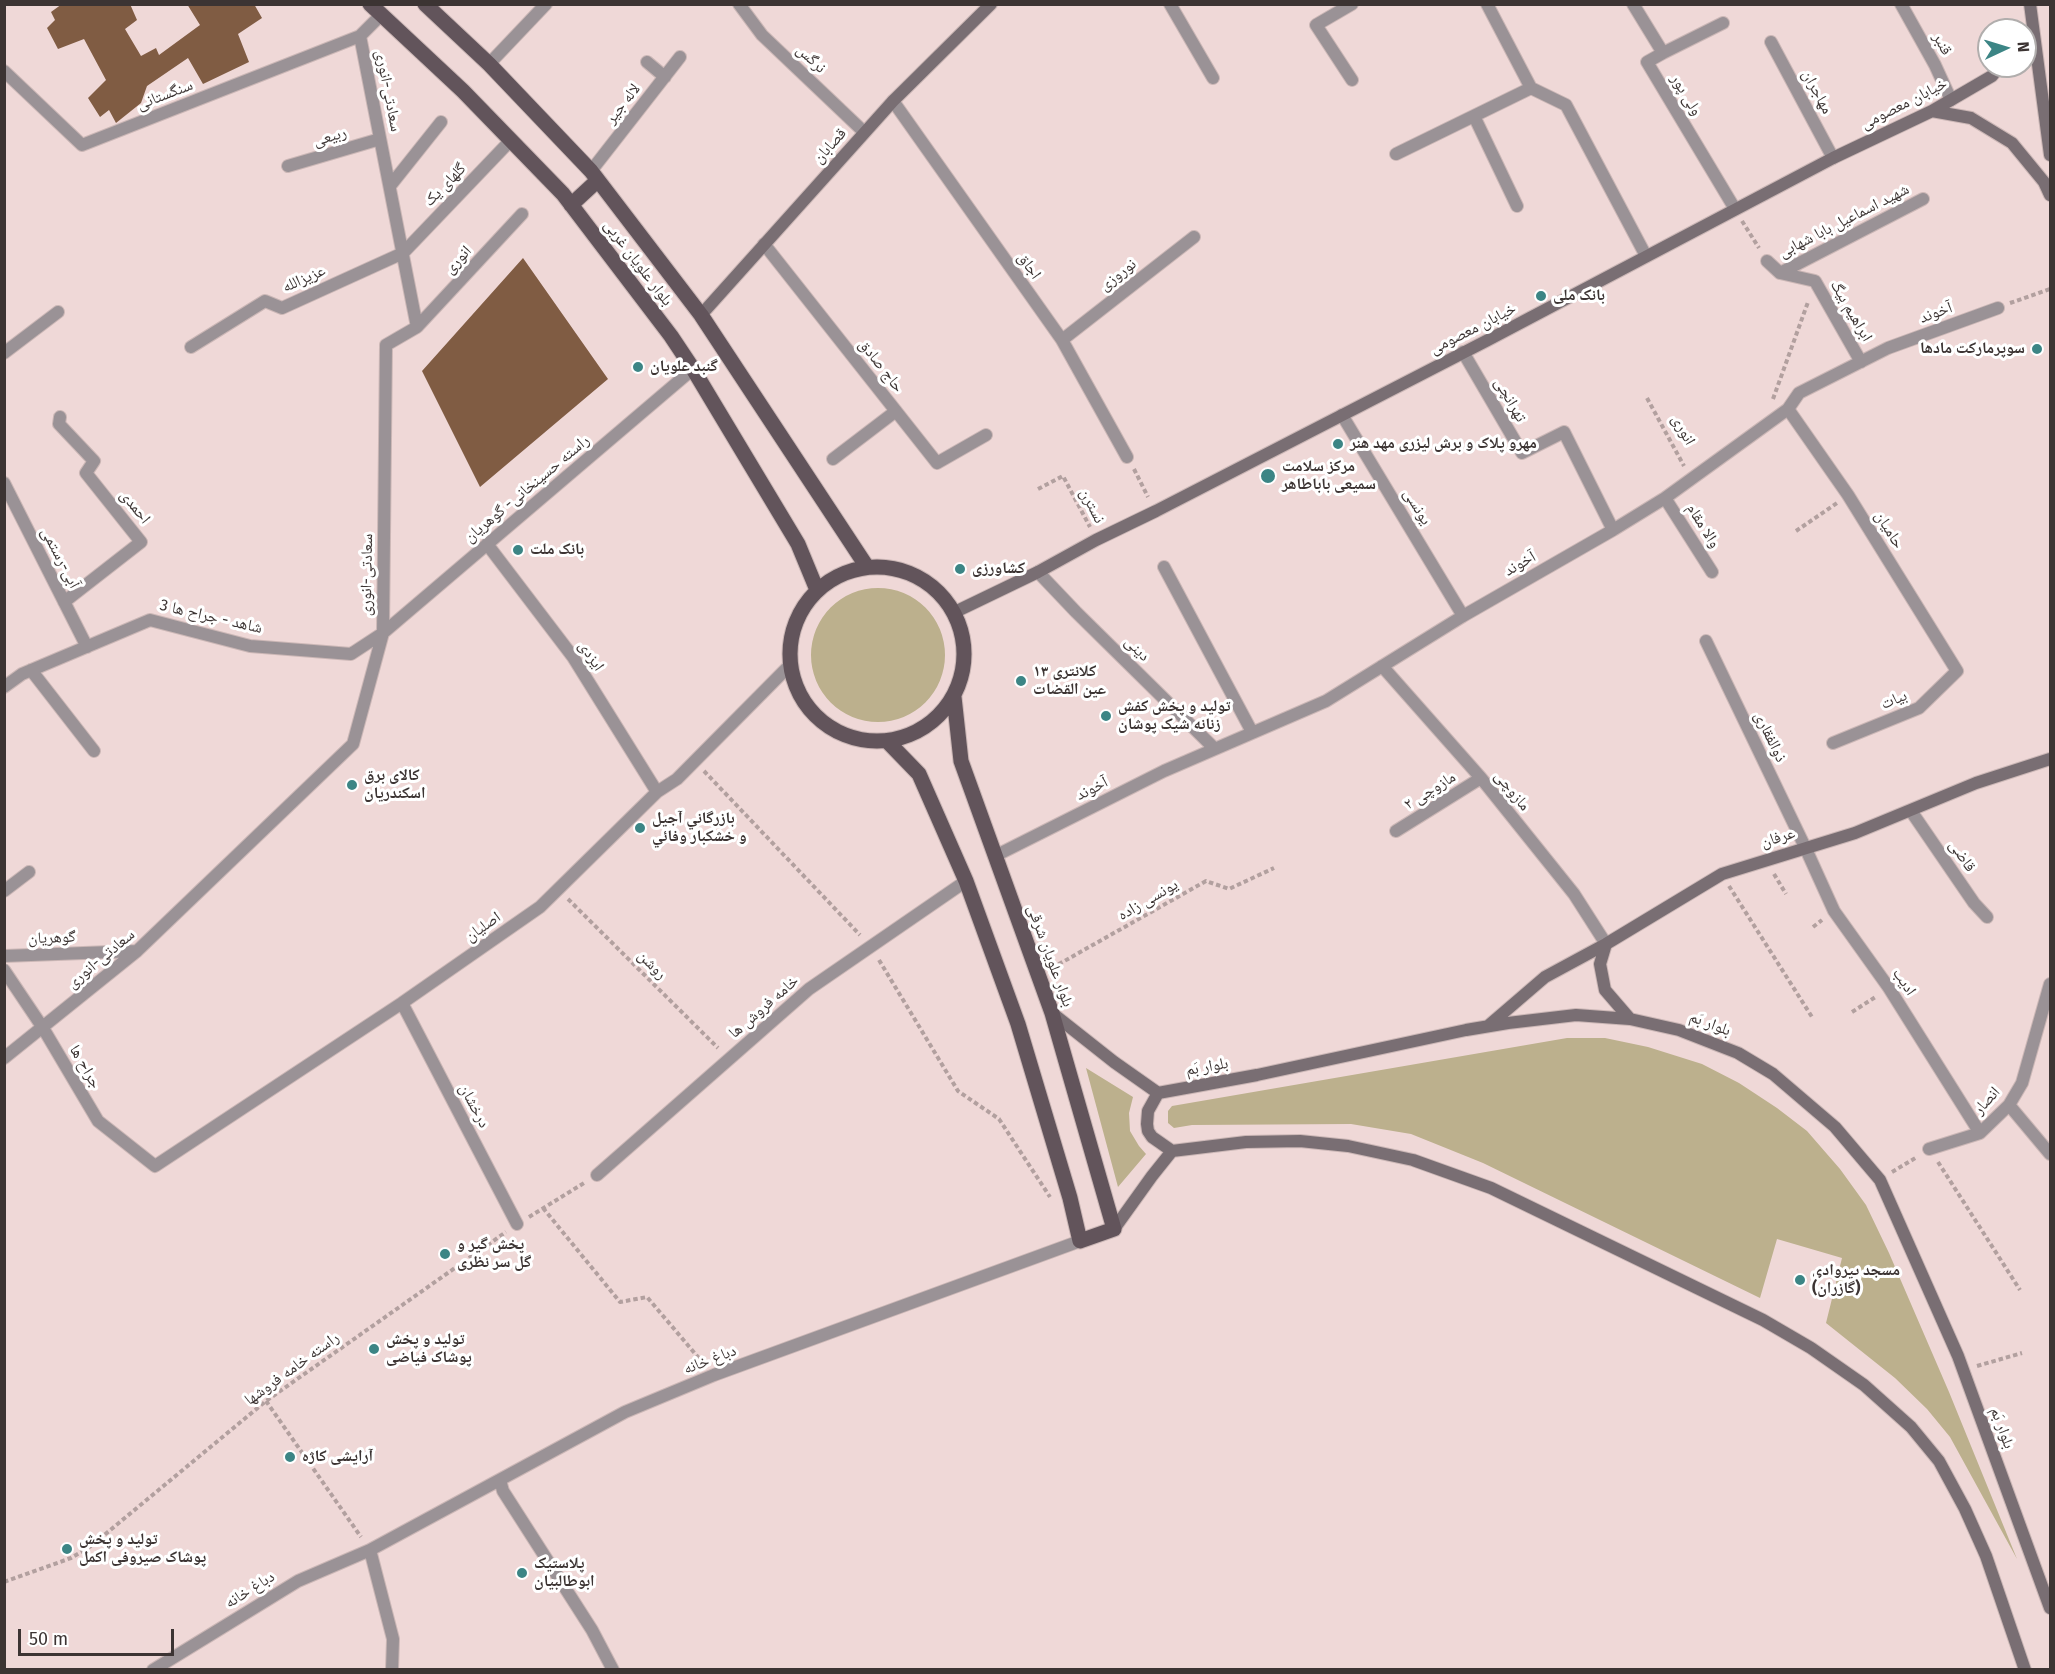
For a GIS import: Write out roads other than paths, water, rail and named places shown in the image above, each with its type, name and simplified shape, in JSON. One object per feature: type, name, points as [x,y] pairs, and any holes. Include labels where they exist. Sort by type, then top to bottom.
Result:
[{"type":"main road","name":"بلوار علویان غربی","points":[[425,4],[489,64],[594,176],[701,315],[867,567]]},
{"type":"main road","name":"قصابان","points":[[701,315],[893,101],[992,4]]},
{"type":"main road","name":"بلوار علویان غربی","points":[[376,10],[464,90],[571,205],[671,336],[798,544],[817,590]]},
{"type":"main road","points":[[2037,55],[2050,155]]},
{"type":"main road","name":"خیابان معصومی","points":[[955,612],[1038,572],[1096,540],[1464,352],[1833,158],[1932,111],[1989,78]]},
{"type":"main road","points":[[1932,111],[1971,118],[2012,143],[2044,182],[2050,195]]},
{"type":"main road","points":[[571,205],[594,176]]},
{"type":"main road","points":[[867,567],[894,568],[919,577],[941,594],[955,612],[964,643],[963,671],[954,697],[937,719],[930,724],[915,734],[888,742],[861,741],[835,732],[813,714],[798,692],[790,665],[791,637],[797,620],[817,590],[840,574],[867,567]]},
{"type":"main road","name":"بلوار علویان شرقی","points":[[954,697],[961,761],[1052,1013],[1114,1229]]},
{"type":"main road","points":[[888,742],[919,774],[966,880],[1018,1024],[1070,1198],[1080,1241],[1114,1229],[1172,1151]]},
{"type":"main road","name":"عرفان","points":[[1488,1026],[1545,977],[1606,944],[1722,874],[1856,833],[1976,783],[2050,759]]},
{"type":"main road","points":[[1606,944],[1600,964],[1605,990],[1630,1019]]},
{"type":"main road","points":[[1052,1013],[1158,1093],[1148,1111],[1148,1131],[1152,1137],[1172,1151],[1246,1142],[1300,1141],[1348,1146],[1413,1160],[1491,1188],[1763,1320],[1811,1348],[1864,1385],[1911,1427],[1939,1461],[1965,1509],[1986,1556],[2025,1670]]},
{"type":"main road","name":"بلوار بَم","points":[[1158,1093],[1257,1075],[1488,1026],[1576,1016],[1630,1019],[1679,1030],[1738,1053],[1773,1074],[1835,1127],[1880,1180],[1963,1370],[2050,1608]]},
{"type":"street","points":[[489,64],[546,4]]},
{"type":"street","name":"نرگس","points":[[739,4],[762,35],[864,132]]},
{"type":"street","points":[[1170,4],[1213,78]]},
{"type":"street","points":[[1352,4],[1316,25],[1352,80]]},
{"type":"street","points":[[1487,4],[1532,88],[1566,105],[1646,256]]},
{"type":"street","points":[[1633,4],[1663,53],[1723,23]]},
{"type":"street","name":"قنبر","points":[[1901,4],[1935,65],[1951,100]]},
{"type":"street","name":"سعادتی-انوری","points":[[4,1058],[137,951],[353,744],[383,633],[386,345],[417,327],[360,36],[376,10]]},
{"type":"street","name":"سنگستانی","points":[[4,70],[82,145],[360,36]]},
{"type":"street","name":"مهاجران","points":[[1772,42],[1833,158]]},
{"type":"street","name":"ولی پور","points":[[1663,53],[1647,62],[1735,209]]},
{"type":"street","name":"لاله جیر","points":[[594,176],[680,57]]},
{"type":"street","points":[[647,62],[665,77]]},
{"type":"street","points":[[1396,154],[1532,88]]},
{"type":"street","name":"اجاق","points":[[893,101],[1062,340],[1127,457]]},
{"type":"street","points":[[1474,117],[1517,206]]},
{"type":"street","points":[[390,186],[441,122]]},
{"type":"street","name":"ربیعی","points":[[288,166],[380,139]]},
{"type":"street","name":"گلهای یک","points":[[403,253],[511,140]]},
{"type":"street","name":"شهید اسماعیل بابا شهابی","points":[[1780,273],[1923,199]]},
{"type":"street","name":"انوری","points":[[417,327],[522,214]]},
{"type":"street","name":"نوروزی","points":[[1062,340],[1194,237]]},
{"type":"street","name":"حاج صادق","points":[[764,244],[937,463],[986,435]]},
{"type":"street","name":"عزیزالله","points":[[191,347],[265,301],[282,308],[403,253]]},
{"type":"street","name":"ابراهیم بیگ","points":[[1767,261],[1780,273],[1815,281],[1861,362]]},
{"type":"street","name":"آخوند","points":[[995,856],[1214,748],[1326,700],[1463,616],[1665,498],[1788,409],[1799,393],[1888,348],[1998,308]]},
{"type":"street","points":[[4,353],[58,312]]},
{"type":"street","name":"تهرانچی","points":[[1464,352],[1522,453],[1564,432],[1613,530]]},
{"type":"street","name":"راسته حسینخانی- گوهریان","points":[[383,633],[693,369]]},
{"type":"street","name":"حامیان","points":[[1788,409],[1848,495],[1957,671]]},
{"type":"street","points":[[833,459],[896,411]]},
{"type":"street","name":"یونسی","points":[[1342,415],[1463,616]]},
{"type":"street","name":"احمدی","points":[[60,417],[59,424],[94,461],[86,473],[141,542],[64,602]]},
{"type":"street","name":"آبی-رستمی","points":[[4,483],[87,647]]},
{"type":"street","name":"والا مقام","points":[[1665,498],[1712,572]]},
{"type":"street","name":"ایزدی","points":[[487,544],[573,657],[657,792]]},
{"type":"street","points":[[1164,567],[1252,732]]},
{"type":"street","name":"دینی","points":[[1038,572],[1214,748]]},
{"type":"street","name":"شاهد - جراح ها 3","points":[[4,687],[22,674],[150,620],[250,646],[351,654],[383,633]]},
{"type":"street","name":"ذوالفقاری","points":[[1706,641],[1805,847]]},
{"type":"street","name":"اصلیان","points":[[155,1166],[402,1004],[540,908],[657,792],[677,779],[695,762],[790,665]]},
{"type":"street","name":"مازوچی","points":[[1382,666],[1481,778],[1574,894],[1606,944]]},
{"type":"street","points":[[31,670],[94,751]]},
{"type":"street","name":"بیات","points":[[1833,743],[1919,708],[1957,671]]},
{"type":"street","name":"مازوچی ۲","points":[[1396,831],[1481,778]]},
{"type":"street","name":"قاضی","points":[[1911,811],[1974,903],[1988,917]]},
{"type":"street","name":"ادیب","points":[[1805,847],[1834,911],[1889,988],[1980,1133]]},
{"type":"street","points":[[4,891],[29,872]]},
{"type":"street","name":"خامه فروش ها","points":[[597,1175],[809,989],[966,880]]},
{"type":"street","name":"گوهریان","points":[[4,956],[137,951]]},
{"type":"street","name":"جراح ها","points":[[4,970],[43,1028],[98,1121],[155,1166]]},
{"type":"street","name":"انصار","points":[[1929,1149],[1980,1133],[2009,1105],[2022,1083],[2050,984]]},
{"type":"street","name":"درخشان","points":[[402,1004],[518,1224]]},
{"type":"street","points":[[2009,1105],[2050,1154]]},
{"type":"street","name":"دباغ خانه","points":[[153,1670],[298,1581],[370,1550],[625,1412],[714,1375],[1080,1241]]},
{"type":"street","points":[[500,1480],[503,1491],[592,1630],[613,1670]]},
{"type":"street","points":[[370,1550],[393,1639],[392,1670]]},
{"type":"place","name":"بانک ملی","points":[[1541,296]]},
{"type":"place","name":"سوپرمارکت مادها","points":[[2037,349]]},
{"type":"place","name":"گنبد علویان","points":[[638,367]]},
{"type":"place","name":"مهرو پلاک و برش لیزری مهد هنر","points":[[1338,444]]},
{"type":"place","name":"مرکز سلامت سمیعی باباطاهر","points":[[1268,476]]},
{"type":"place","name":"بانک ملت","points":[[518,550]]},
{"type":"place","name":"کشاورزی","points":[[960,569]]},
{"type":"place","name":"کلانتری ۱۳ عین القضات","points":[[1021,681]]},
{"type":"place","name":"تولید و پخش کفش زنانه شیک پوشان","points":[[1106,716]]},
{"type":"place","name":"کالای برق اسکندریان","points":[[352,785]]},
{"type":"place","name":"بازرگاني آجيل و خشكبار وفائي","points":[[640,828]]},
{"type":"place","name":"پخش گیر و گل سر نظری","points":[[445,1254]]},
{"type":"place","name":"مسجد پیروادی (گازران)","points":[[1800,1280]]},
{"type":"place","name":"تولید و پخش پوشاک فیاضی","points":[[374,1349]]},
{"type":"place","name":"آرایشی کاژه","points":[[290,1457]]},
{"type":"place","name":"تولید و پخش پوشاک صیروفی اکمل","points":[[67,1549]]},
{"type":"place","name":"پلاستیک ابوطالبیان","points":[[522,1573]]}]
